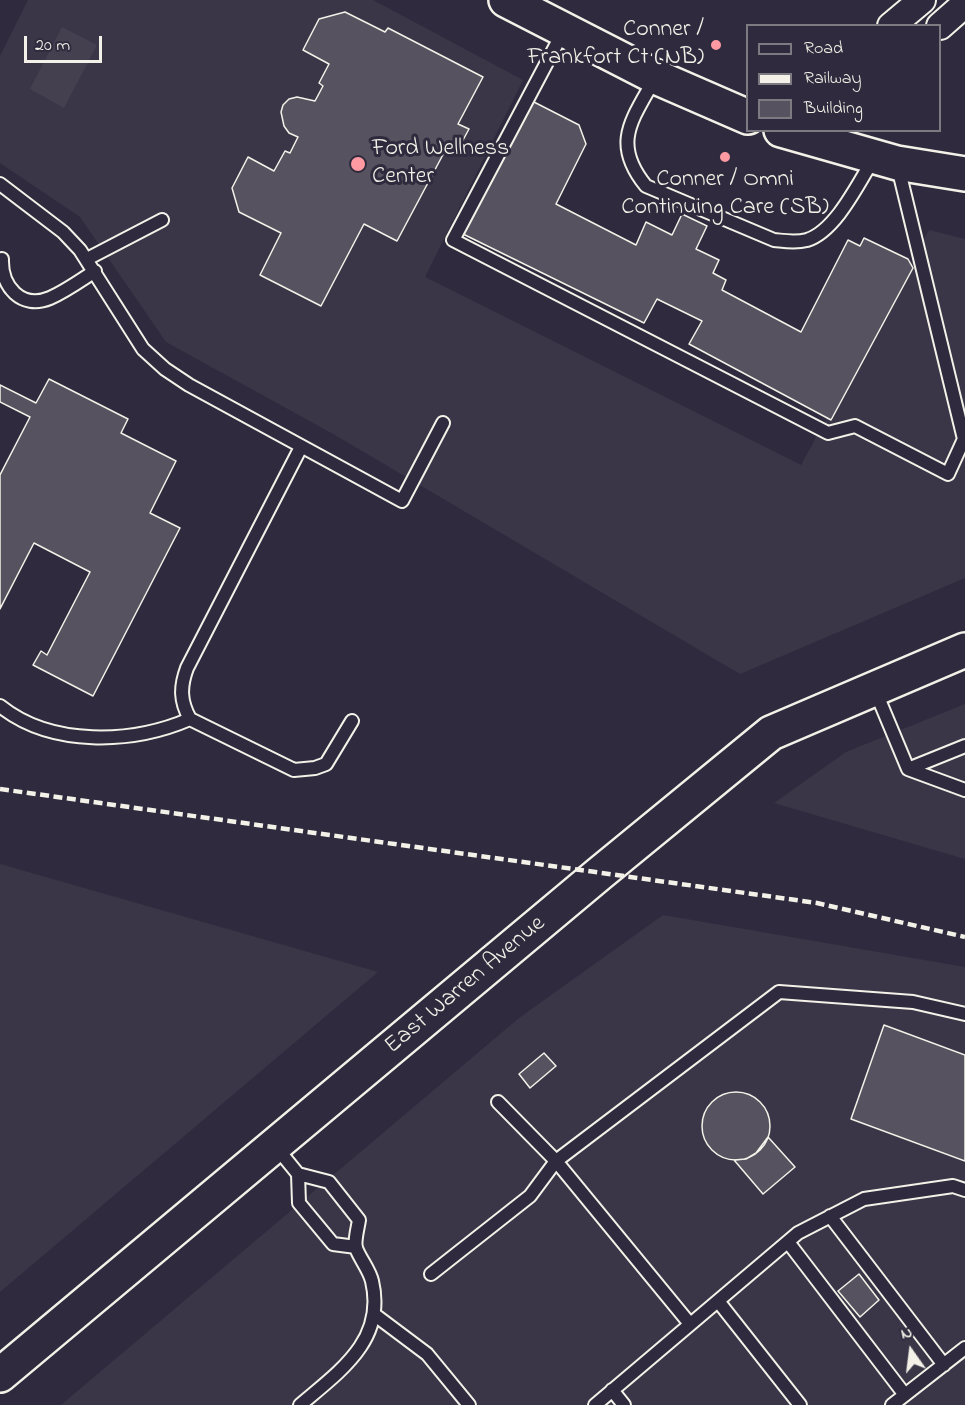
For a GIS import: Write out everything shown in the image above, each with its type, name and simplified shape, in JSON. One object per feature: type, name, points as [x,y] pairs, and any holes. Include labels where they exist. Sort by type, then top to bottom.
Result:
[{"type":"main road","points":[[506,0],[656,77],[746,117]]},
{"type":"main road","points":[[802,133],[886,160],[965,174]]},
{"type":"main road","name":"East Warren Avenue","points":[[0,1376],[771,733],[965,650]]},
{"type":"street","points":[[893,24],[922,0]]},
{"type":"street","points":[[941,24],[965,4]]},
{"type":"lane","points":[[564,29],[453,240],[828,433],[855,426],[948,474],[964,440],[886,160]]},
{"type":"lane","points":[[656,77],[626,135],[627,154],[633,169],[646,186],[774,240],[793,242],[809,239],[821,231],[886,160]]},
{"type":"lane","points":[[0,184],[63,232],[87,259],[139,342],[165,369],[189,385],[301,447],[402,501],[443,423]]},
{"type":"lane","points":[[87,259],[162,220]]},
{"type":"lane","points":[[2,259],[5,283],[11,293],[35,301],[49,298],[95,271]]},
{"type":"lane","points":[[301,447],[187,668],[181,683],[182,698],[190,719],[294,770],[326,764],[352,721]]},
{"type":"lane","points":[[874,689],[908,769],[965,790]]},
{"type":"lane","points":[[0,706],[29,724],[52,732],[85,736],[138,735],[166,729],[190,719]]},
{"type":"lane","points":[[908,769],[965,746]]},
{"type":"lane","points":[[431,1274],[530,1196],[556,1161],[779,992],[913,1002],[965,1014]]},
{"type":"lane","points":[[498,1102],[556,1161],[690,1324]]},
{"type":"lane","points":[[275,1146],[298,1174],[329,1182],[359,1220],[356,1247],[371,1278],[375,1315],[370,1332],[356,1353],[300,1405]]},
{"type":"lane","points":[[298,1174],[299,1203],[333,1244],[356,1247]]},
{"type":"lane","points":[[595,1405],[788,1242],[830,1216],[864,1199],[953,1186],[965,1190]]},
{"type":"lane","points":[[830,1216],[944,1365]]},
{"type":"lane","points":[[788,1242],[905,1395]]},
{"type":"lane","points":[[718,1301],[800,1405]]},
{"type":"lane","points":[[375,1315],[427,1354],[469,1405]]},
{"type":"lane","points":[[892,1405],[965,1348]]},
{"type":"lane","points":[[612,1390],[624,1405]]},
{"type":"shaded area","points":[[28,0],[373,0],[523,80],[425,277],[801,465],[929,230],[965,239],[965,578],[740,674],[335,435],[166,342],[80,217],[0,163],[0,56]]},
{"type":"shaded area","points":[[62,27],[97,45],[64,108],[30,89]]},
{"type":"shaded area","points":[[965,704],[965,859],[774,803],[846,752]]},
{"type":"shaded area","points":[[0,864],[378,972],[0,1292]]},
{"type":"shaded area","points":[[663,915],[965,967],[965,1405],[61,1405],[519,1018]]},
{"type":"building","name":"Ford Wellness Center","points":[[345,12],[385,32],[388,28],[483,77],[458,124],[469,129],[456,153],[446,149],[397,241],[364,224],[321,306],[260,275],[281,233],[239,212],[232,188],[248,157],[274,171],[285,151],[290,153],[298,137],[289,133],[284,126],[281,112],[283,105],[289,99],[297,97],[315,101],[323,86],[319,83],[329,64],[303,50],[319,19]]},
{"type":"building","points":[[532,101],[579,125],[586,144],[556,204],[636,245],[646,222],[672,235],[682,214],[707,226],[696,249],[719,260],[713,273],[726,280],[722,290],[801,332],[848,240],[860,246],[864,238],[908,259],[913,268],[831,420],[689,344],[702,321],[657,299],[644,323],[463,234]]},
{"type":"building","points":[[49,379],[128,419],[121,433],[176,461],[150,513],[180,528],[93,696],[33,665],[41,651],[47,655],[90,572],[34,543],[0,609],[0,475],[30,417],[0,402],[0,385],[36,403]]},
{"type":"building","points":[[884,1025],[965,1055],[965,1161],[851,1119]]},
{"type":"building","points":[[544,1053],[556,1066],[530,1088],[519,1074]]},
{"type":"building","points":[[736,1092],[749,1095],[760,1102],[767,1113],[770,1126],[767,1139],[760,1150],[749,1157],[736,1160],[723,1157],[712,1150],[705,1139],[702,1126],[705,1113],[712,1102],[723,1095]]},
{"type":"building","points":[[768,1137],[795,1167],[763,1194],[734,1160],[746,1159],[756,1153]]},
{"type":"building","points":[[859,1274],[879,1300],[860,1317],[838,1291]]},
{"type":"railway","points":[[0,789],[817,903],[965,937]]},
{"type":"place","name":"Conner / Frankfort Ct (NB)","points":[[716,45]]},
{"type":"place","name":"Conner / Omni Continuing Care (SB)","points":[[725,157]]},
{"type":"place","name":"Ford Wellness Center","points":[[358,164]]}]
